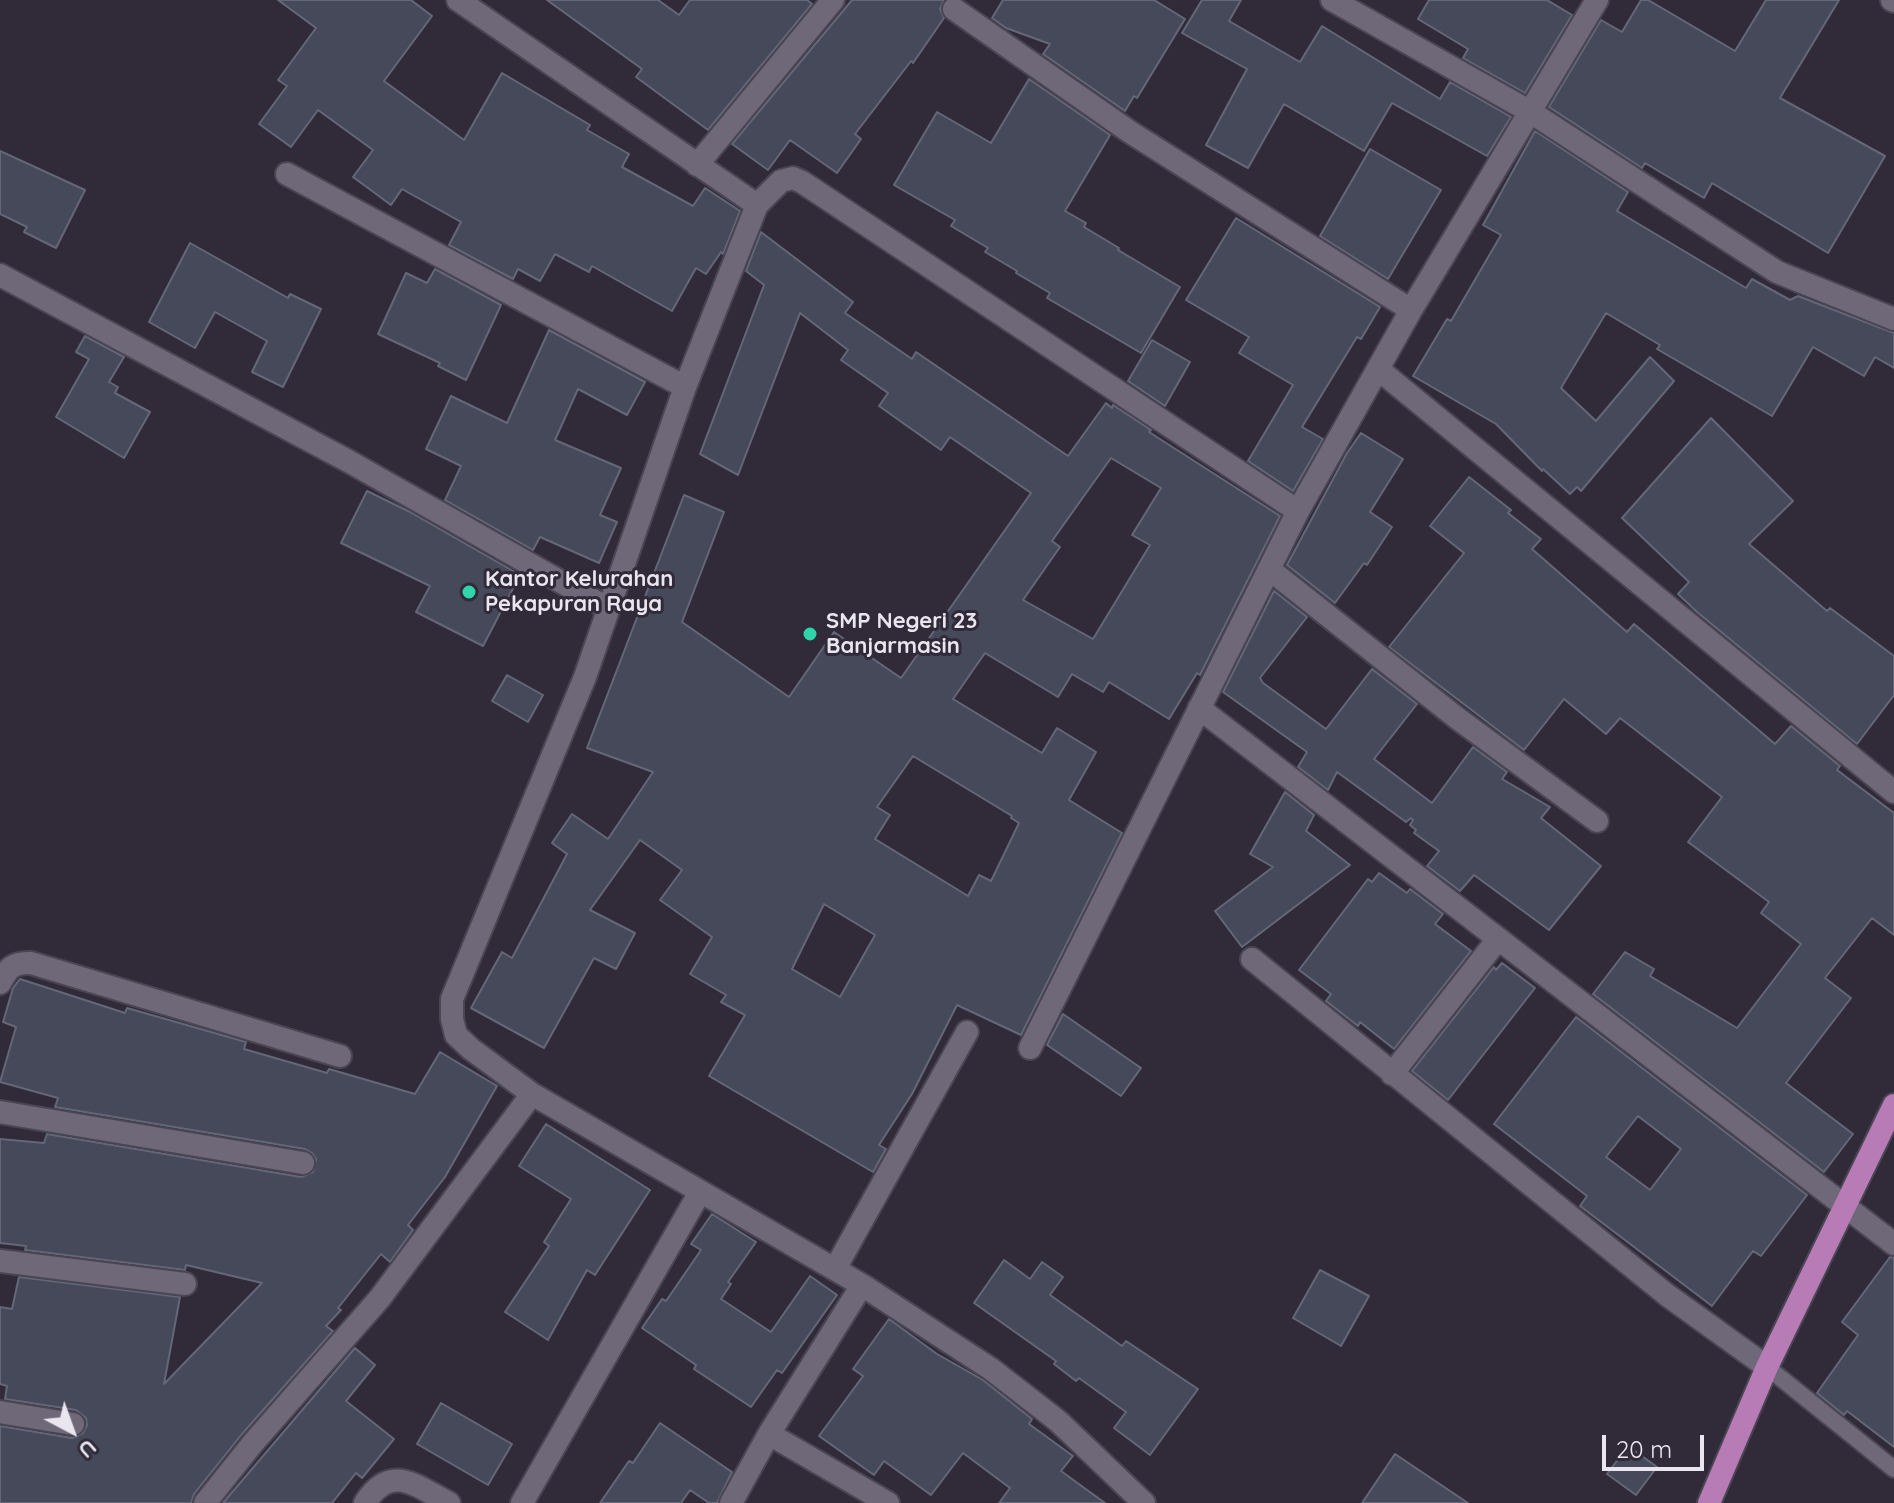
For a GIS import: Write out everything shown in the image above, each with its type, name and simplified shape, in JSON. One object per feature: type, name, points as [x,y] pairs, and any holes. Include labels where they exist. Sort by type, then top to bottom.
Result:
[{"type":"main road","points":[[1709,1503],[1767,1367],[1894,1105]]},
{"type":"street","points":[[458,0],[757,205]]},
{"type":"street","points":[[697,165],[833,0]]},
{"type":"street","points":[[1332,0],[1529,111],[1777,272],[1894,319]]},
{"type":"street","points":[[1030,1048],[1298,511],[1411,310],[1597,0]]},
{"type":"street","points":[[953,3],[1130,132],[1411,310]]},
{"type":"street","points":[[287,174],[685,387]]},
{"type":"street","points":[[1144,1503],[1058,1421],[1013,1386],[862,1285],[532,1094],[456,1035],[452,999],[585,677],[685,387],[757,205],[781,181],[793,178],[802,182],[1298,511]]},
{"type":"street","points":[[0,275],[350,462],[607,608]]},
{"type":"street","points":[[1378,369],[1894,792]]},
{"type":"street","points":[[1269,569],[1457,718],[1597,821]]},
{"type":"street","points":[[1199,708],[1894,1244]]},
{"type":"street","points":[[1392,1074],[1498,939]]},
{"type":"street","points":[[1252,959],[1667,1295],[1767,1367]]},
{"type":"street","points":[[0,983],[7,969],[17,962],[31,963],[340,1056]]},
{"type":"street","points":[[835,1269],[967,1032]]},
{"type":"street","points":[[205,1503],[253,1443],[380,1298],[532,1094]]},
{"type":"street","points":[[0,1112],[303,1163]]},
{"type":"street","points":[[522,1503],[700,1192]]},
{"type":"street","points":[[0,1261],[185,1284]]},
{"type":"street","points":[[731,1503],[769,1434],[862,1285]]},
{"type":"street","points":[[0,1412],[73,1424]]},
{"type":"street","points":[[769,1434],[888,1503]]},
{"type":"street","points":[[365,1503],[387,1480],[397,1479],[449,1503]]},
{"type":"lane","points":[[1767,1367],[1894,1469]]},
{"type":"building","points":[[278,0],[411,0],[432,16],[384,81],[464,140],[502,73],[590,125],[587,130],[629,154],[622,167],[693,206],[705,188],[740,211],[723,254],[721,252],[706,274],[696,268],[672,311],[592,266],[589,272],[555,254],[540,281],[518,269],[513,279],[449,245],[461,222],[402,189],[391,205],[353,177],[373,150],[318,110],[291,147],[259,124],[287,86],[278,80],[316,28]]},
{"type":"building","points":[[547,0],[658,0],[679,15],[690,0],[807,0],[812,4],[708,130],[636,77],[642,69]]},
{"type":"building","points":[[852,0],[944,0],[940,9],[944,18],[913,63],[911,61],[855,134],[861,139],[837,173],[790,140],[768,170],[732,144]]},
{"type":"building","points":[[1003,0],[1154,0],[1185,19],[1137,98],[1134,96],[1125,111],[1043,54],[1050,44],[1006,28],[992,18]]},
{"type":"building","points":[[1202,0],[1241,0],[1229,21],[1300,62],[1322,26],[1440,99],[1450,82],[1511,117],[1487,156],[1392,103],[1364,151],[1284,104],[1248,168],[1206,145],[1247,69],[1182,33]]},
{"type":"building","points":[[1429,0],[1547,0],[1572,15],[1525,93],[1463,58],[1468,49],[1418,19]]},
{"type":"building","points":[[1641,0],[1648,0],[1735,51],[1766,0],[1839,0],[1780,98],[1885,156],[1828,253],[1712,183],[1704,198],[1645,163],[1642,168],[1549,107],[1601,20],[1622,32]]},
{"type":"building","points":[[1029,79],[1110,135],[1065,211],[1086,223],[1084,227],[1118,250],[1180,287],[1141,353],[1047,298],[1050,293],[985,252],[988,248],[951,226],[955,220],[894,185],[937,112],[991,143]]},
{"type":"building","points":[[1535,131],[1628,192],[1617,211],[1746,288],[1752,279],[1790,300],[1798,296],[1894,333],[1894,368],[1875,357],[1864,376],[1813,347],[1772,416],[1657,349],[1660,345],[1606,313],[1561,388],[1596,421],[1650,357],[1674,381],[1581,491],[1577,487],[1570,494],[1542,471],[1496,424],[1413,376],[1447,319],[1451,321],[1501,235],[1483,225]]},
{"type":"building","points":[[1370,149],[1441,190],[1388,279],[1320,236]]},
{"type":"building","points":[[0,151],[85,190],[56,248],[24,232],[27,227],[0,214]]},
{"type":"building","points":[[1236,218],[1380,307],[1361,339],[1357,337],[1302,427],[1323,439],[1293,491],[1248,461],[1293,385],[1239,353],[1249,337],[1186,300]]},
{"type":"building","points":[[761,232],[853,302],[845,313],[912,359],[916,352],[1068,456],[1106,403],[1280,516],[1200,675],[1197,673],[1169,719],[1109,682],[1103,692],[1072,674],[1058,697],[985,653],[953,699],[1042,753],[1057,728],[1096,752],[1069,800],[1122,833],[1021,1035],[957,1005],[912,1094],[879,1145],[886,1149],[873,1172],[709,1076],[745,1015],[721,1002],[726,995],[690,974],[712,937],[660,900],[682,870],[640,840],[590,910],[635,933],[616,969],[594,958],[544,1048],[471,1008],[502,952],[512,958],[567,854],[552,843],[572,814],[608,839],[653,772],[587,748],[684,495],[724,512],[682,622],[789,697],[834,632],[901,678],[1031,493],[950,437],[941,450],[879,406],[888,393],[841,360],[848,350],[800,313],[738,475],[700,454],[764,285],[746,271]],"holes":[[[1111,458],[1161,488],[1132,535],[1150,545],[1093,639],[1023,600],[1060,547],[1052,541]],[[913,756],[1019,823],[991,881],[979,875],[968,896],[875,839],[890,815],[877,807]],[[824,904],[875,935],[840,997],[792,969]]]},
{"type":"building","points":[[190,243],[288,298],[290,294],[321,309],[283,387],[252,372],[267,341],[215,312],[195,348],[149,322]]},
{"type":"building","points":[[435,269],[501,305],[466,380],[438,366],[440,363],[378,334],[406,273],[427,283]]},
{"type":"building","points":[[549,330],[645,382],[627,415],[578,389],[555,440],[621,468],[600,515],[617,522],[599,563],[540,537],[533,550],[445,500],[461,466],[426,449],[451,396],[507,423]]},
{"type":"building","points":[[85,336],[124,357],[109,382],[118,387],[115,393],[150,412],[124,458],[56,417],[89,359],[76,352]]},
{"type":"building","points":[[1152,340],[1190,362],[1165,406],[1128,381]]},
{"type":"building","points":[[1711,418],[1793,501],[1749,544],[1827,611],[1830,608],[1894,656],[1894,695],[1857,744],[1678,594],[1689,582],[1622,518]]},
{"type":"building","points":[[1361,433],[1403,459],[1370,512],[1392,527],[1367,565],[1364,563],[1335,603],[1287,565],[1347,453]]},
{"type":"building","points":[[1469,477],[1541,539],[1532,549],[1627,632],[1634,624],[1775,744],[1791,726],[1840,766],[1837,770],[1894,813],[1894,935],[1872,918],[1825,978],[1851,998],[1786,1083],[1853,1134],[1824,1172],[1593,994],[1625,952],[1654,969],[1650,976],[1737,1028],[1801,944],[1761,913],[1769,902],[1688,842],[1722,797],[1620,718],[1606,734],[1564,699],[1524,750],[1389,647],[1464,553],[1430,526]]},
{"type":"building","points":[[367,491],[520,575],[483,646],[416,612],[430,586],[341,543]]},
{"type":"building","points":[[1274,591],[1307,617],[1260,678],[1263,683],[1326,729],[1372,669],[1417,704],[1374,759],[1432,803],[1473,747],[1507,772],[1502,779],[1550,807],[1541,818],[1601,866],[1549,930],[1474,875],[1460,891],[1427,866],[1439,851],[1414,833],[1416,830],[1410,825],[1411,818],[1406,822],[1337,772],[1328,790],[1298,767],[1307,752],[1223,692]]},
{"type":"building","points":[[507,675],[543,695],[528,722],[492,701]]},
{"type":"building","points":[[1285,792],[1314,815],[1306,831],[1350,865],[1242,947],[1215,911],[1273,867],[1250,854]]},
{"type":"building","points":[[1379,873],[1407,893],[1410,889],[1443,914],[1435,924],[1471,951],[1394,1049],[1360,1022],[1358,1026],[1326,1001],[1331,994],[1299,970],[1368,879],[1372,882]]},
{"type":"building","points":[[1502,963],[1535,988],[1448,1100],[1412,1071],[1494,967],[1496,970]]},
{"type":"building","points":[[20,979],[125,1013],[127,1008],[246,1042],[244,1049],[415,1094],[440,1052],[497,1086],[445,1177],[408,1225],[413,1230],[390,1262],[381,1254],[326,1326],[333,1331],[242,1434],[194,1494],[191,1503],[0,1503],[0,1426],[72,1438],[83,1433],[87,1425],[86,1418],[76,1410],[5,1399],[7,1386],[0,1384],[0,1307],[12,1309],[19,1277],[180,1297],[164,1384],[262,1283],[186,1265],[185,1270],[25,1250],[26,1246],[0,1243],[0,1139],[44,1143],[47,1134],[301,1177],[313,1172],[316,1159],[305,1149],[55,1107],[58,1098],[0,1082],[16,1027],[3,1022],[13,988]]},
{"type":"building","points":[[1063,1014],[1141,1068],[1121,1096],[1047,1045]]},
{"type":"building","points":[[1576,1017],[1807,1195],[1761,1256],[1753,1251],[1712,1306],[1580,1206],[1587,1196],[1494,1124]],"holes":[[[1638,1116],[1681,1149],[1650,1190],[1606,1157]]]},
{"type":"building","points":[[546,1124],[650,1190],[595,1275],[587,1270],[548,1340],[505,1312],[549,1246],[544,1242],[571,1199],[519,1166]]},
{"type":"building","points":[[712,1214],[756,1242],[728,1282],[731,1284],[721,1299],[771,1332],[810,1276],[837,1295],[782,1373],[777,1370],[751,1407],[694,1369],[696,1365],[642,1328],[662,1299],[666,1301],[701,1250],[691,1244]]},
{"type":"building","points":[[1890,1257],[1894,1258],[1894,1447],[1847,1411],[1844,1415],[1817,1393],[1858,1335],[1842,1322]]},
{"type":"building","points":[[1004,1260],[1030,1279],[1042,1262],[1063,1277],[1050,1295],[1122,1346],[1126,1341],[1198,1389],[1150,1455],[1114,1428],[1126,1412],[1079,1378],[1076,1381],[1054,1364],[1056,1361],[974,1303]]},
{"type":"building","points":[[1320,1270],[1369,1296],[1341,1346],[1293,1318]]},
{"type":"building","points":[[889,1319],[937,1354],[983,1380],[1032,1419],[1029,1424],[1073,1456],[1061,1471],[1105,1503],[999,1503],[1010,1488],[963,1453],[931,1495],[884,1461],[874,1475],[819,1436],[863,1376],[853,1369]]},
{"type":"building","points":[[355,1348],[375,1365],[346,1401],[394,1439],[362,1478],[356,1473],[332,1503],[223,1503]]},
{"type":"building","points":[[441,1403],[512,1444],[488,1485],[417,1444]]},
{"type":"building","points":[[660,1423],[732,1472],[717,1503],[709,1503],[690,1490],[681,1503],[600,1503],[629,1461],[633,1463]]},
{"type":"building","points":[[1628,1446],[1657,1467],[1636,1495],[1607,1474]]},
{"type":"building","points":[[1395,1454],[1468,1503],[1362,1503]]},
{"type":"place","name":"Kantor Kelurahan Pekapuran Raya","points":[[469,592]]},
{"type":"place","name":"SMP Negeri 23 Banjarmasin","points":[[810,634]]}]
